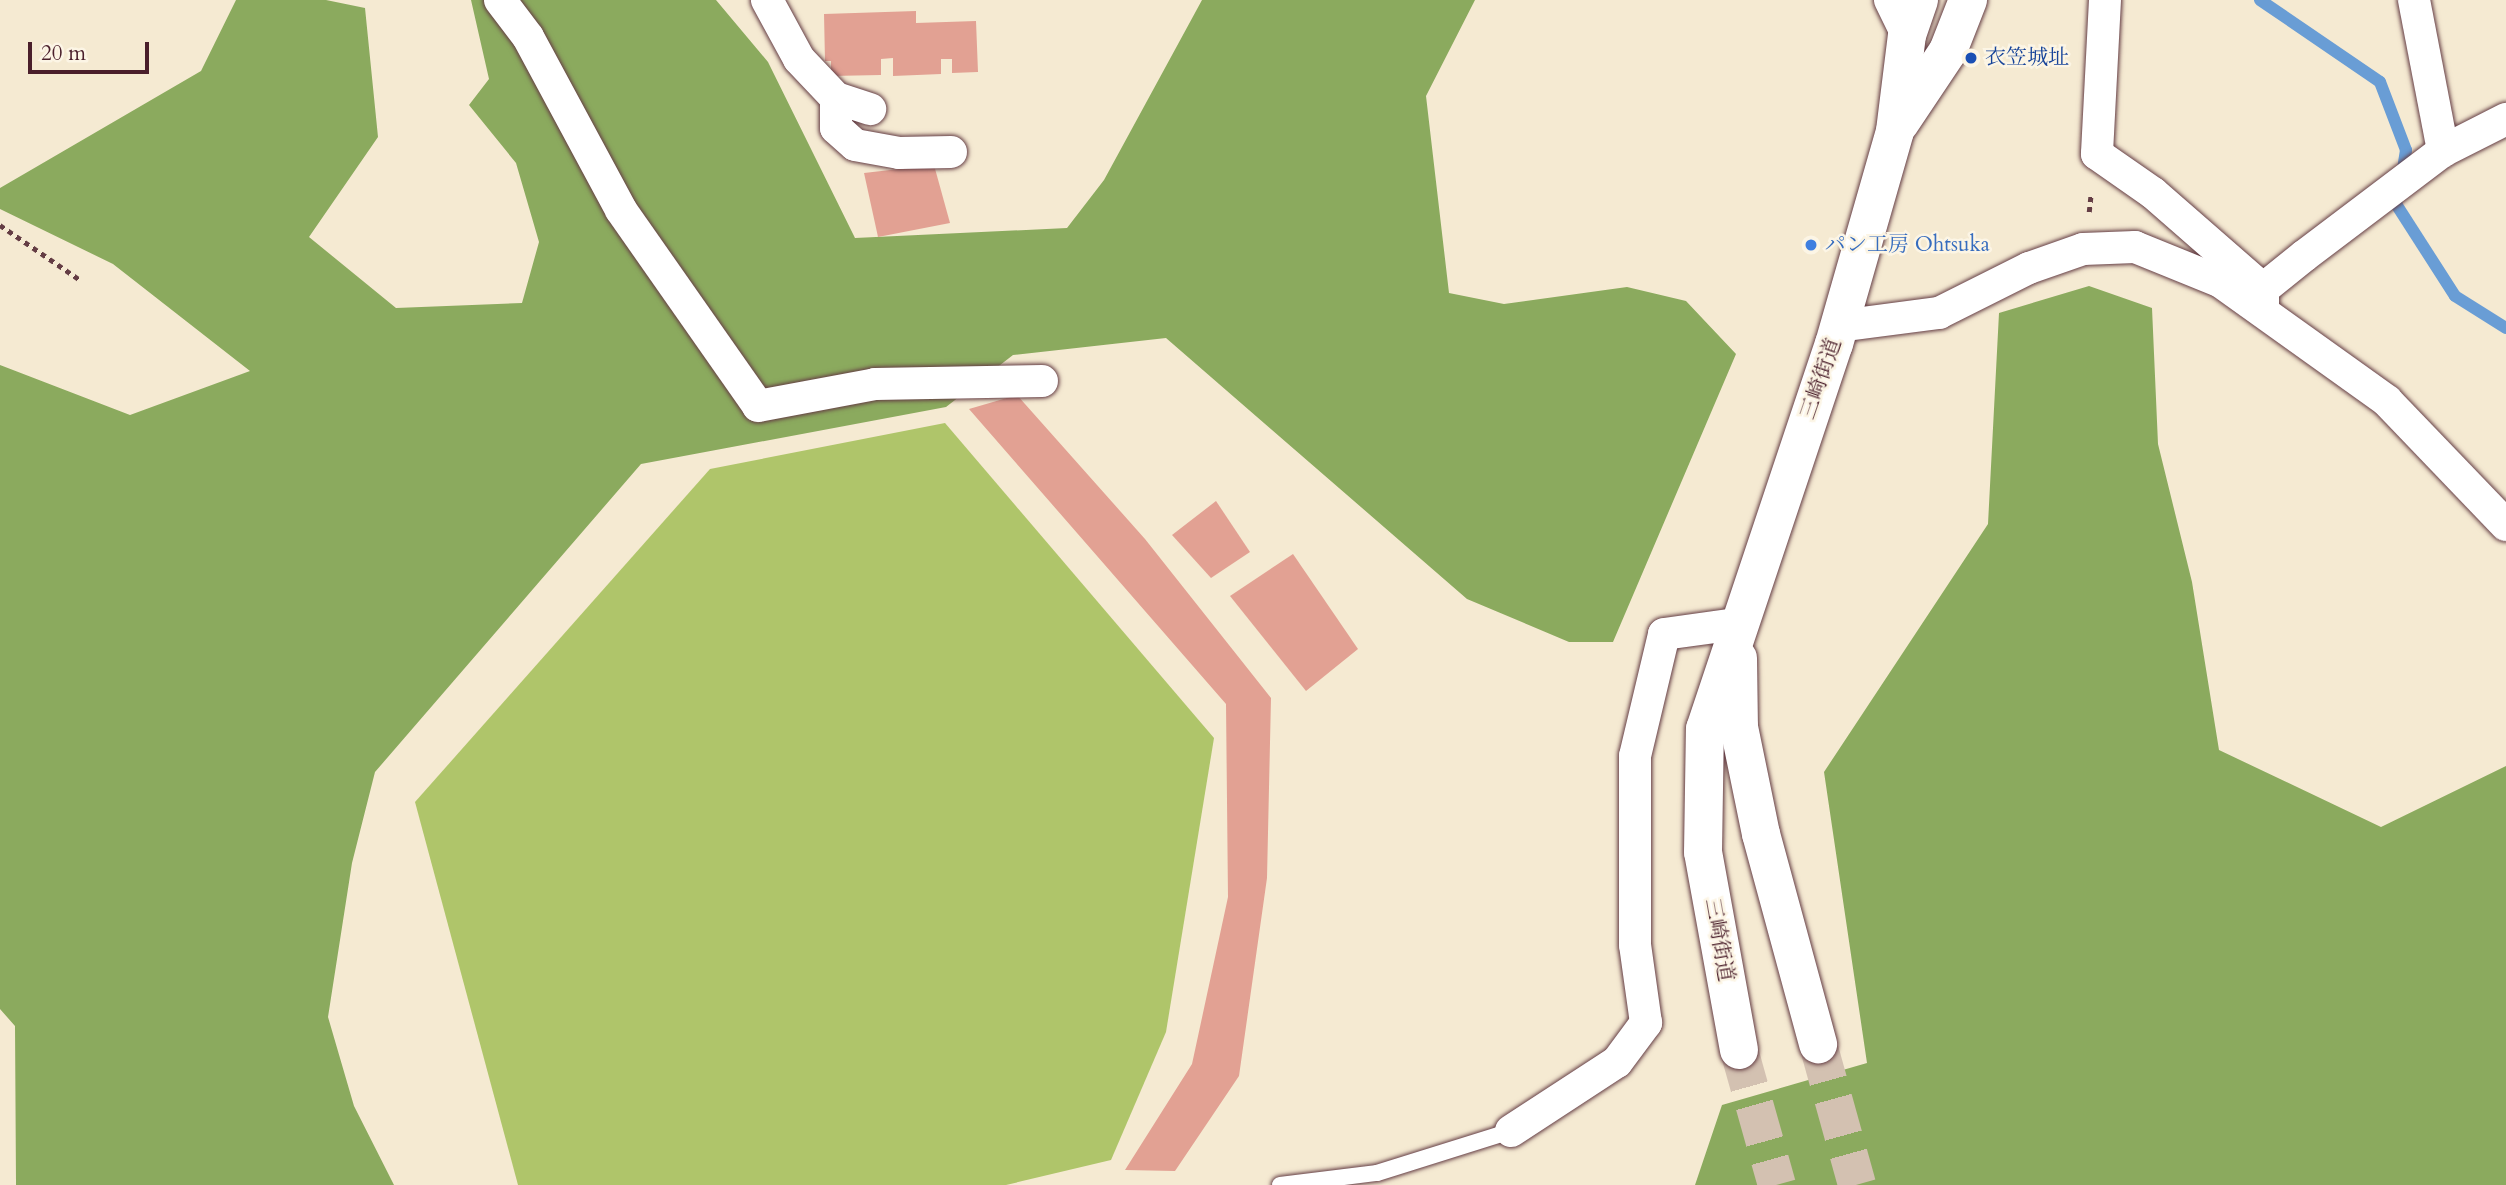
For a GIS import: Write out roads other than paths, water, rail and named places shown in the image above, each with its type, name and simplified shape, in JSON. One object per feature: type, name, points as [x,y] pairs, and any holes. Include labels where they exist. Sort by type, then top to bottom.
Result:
[{"type":"main road","name":"三崎街道","points":[[1895,131],[1948,51],[1968,0]]},
{"type":"main road","name":"三崎街道","points":[[1739,1050],[1703,852],[1705,729],[1737,624],[1839,326],[1895,131],[1913,18]]},
{"type":"main road","name":"三崎街道","points":[[1737,624],[1739,727],[1761,834],[1818,1044]]},
{"type":"street","points":[[500,0],[527,37],[621,210],[758,406],[875,384],[1042,380]]},
{"type":"street","points":[[766,0],[799,59],[836,99],[870,109]]},
{"type":"street","points":[[1890,0],[1913,18]]},
{"type":"street","points":[[2105,0],[2097,153],[2154,193],[2263,299],[2387,401],[2506,525]]},
{"type":"street","points":[[2414,0],[2442,150]]},
{"type":"street","points":[[836,99],[836,128],[855,145],[899,153],[951,152]]},
{"type":"street","points":[[2263,299],[2442,150],[2506,119]]},
{"type":"street","points":[[1839,326],[1939,313],[2029,268],[2083,249],[2136,247],[2263,299]]},
{"type":"street","points":[[1511,1131],[1617,1062],[1646,1023],[1635,945],[1635,757],[1664,634],[1737,624]]},
{"type":"lane","points":[[1280,1185],[1377,1173],[1511,1131]]},
{"type":"waterway","points":[[2260,0],[2380,82],[2406,150],[2402,174]]},
{"type":"waterway","points":[[2398,192],[2396,204],[2455,296],[2506,328]]},
{"type":"tunnel","points":[[1818,1044],[1857,1185]]},
{"type":"tunnel","points":[[1739,1050],[1777,1185]]},
{"type":"place","name":"衣笠城址","points":[[1971,58]]},
{"type":"place","name":"パン工房 Ohtsuka","points":[[1811,245]]}]
